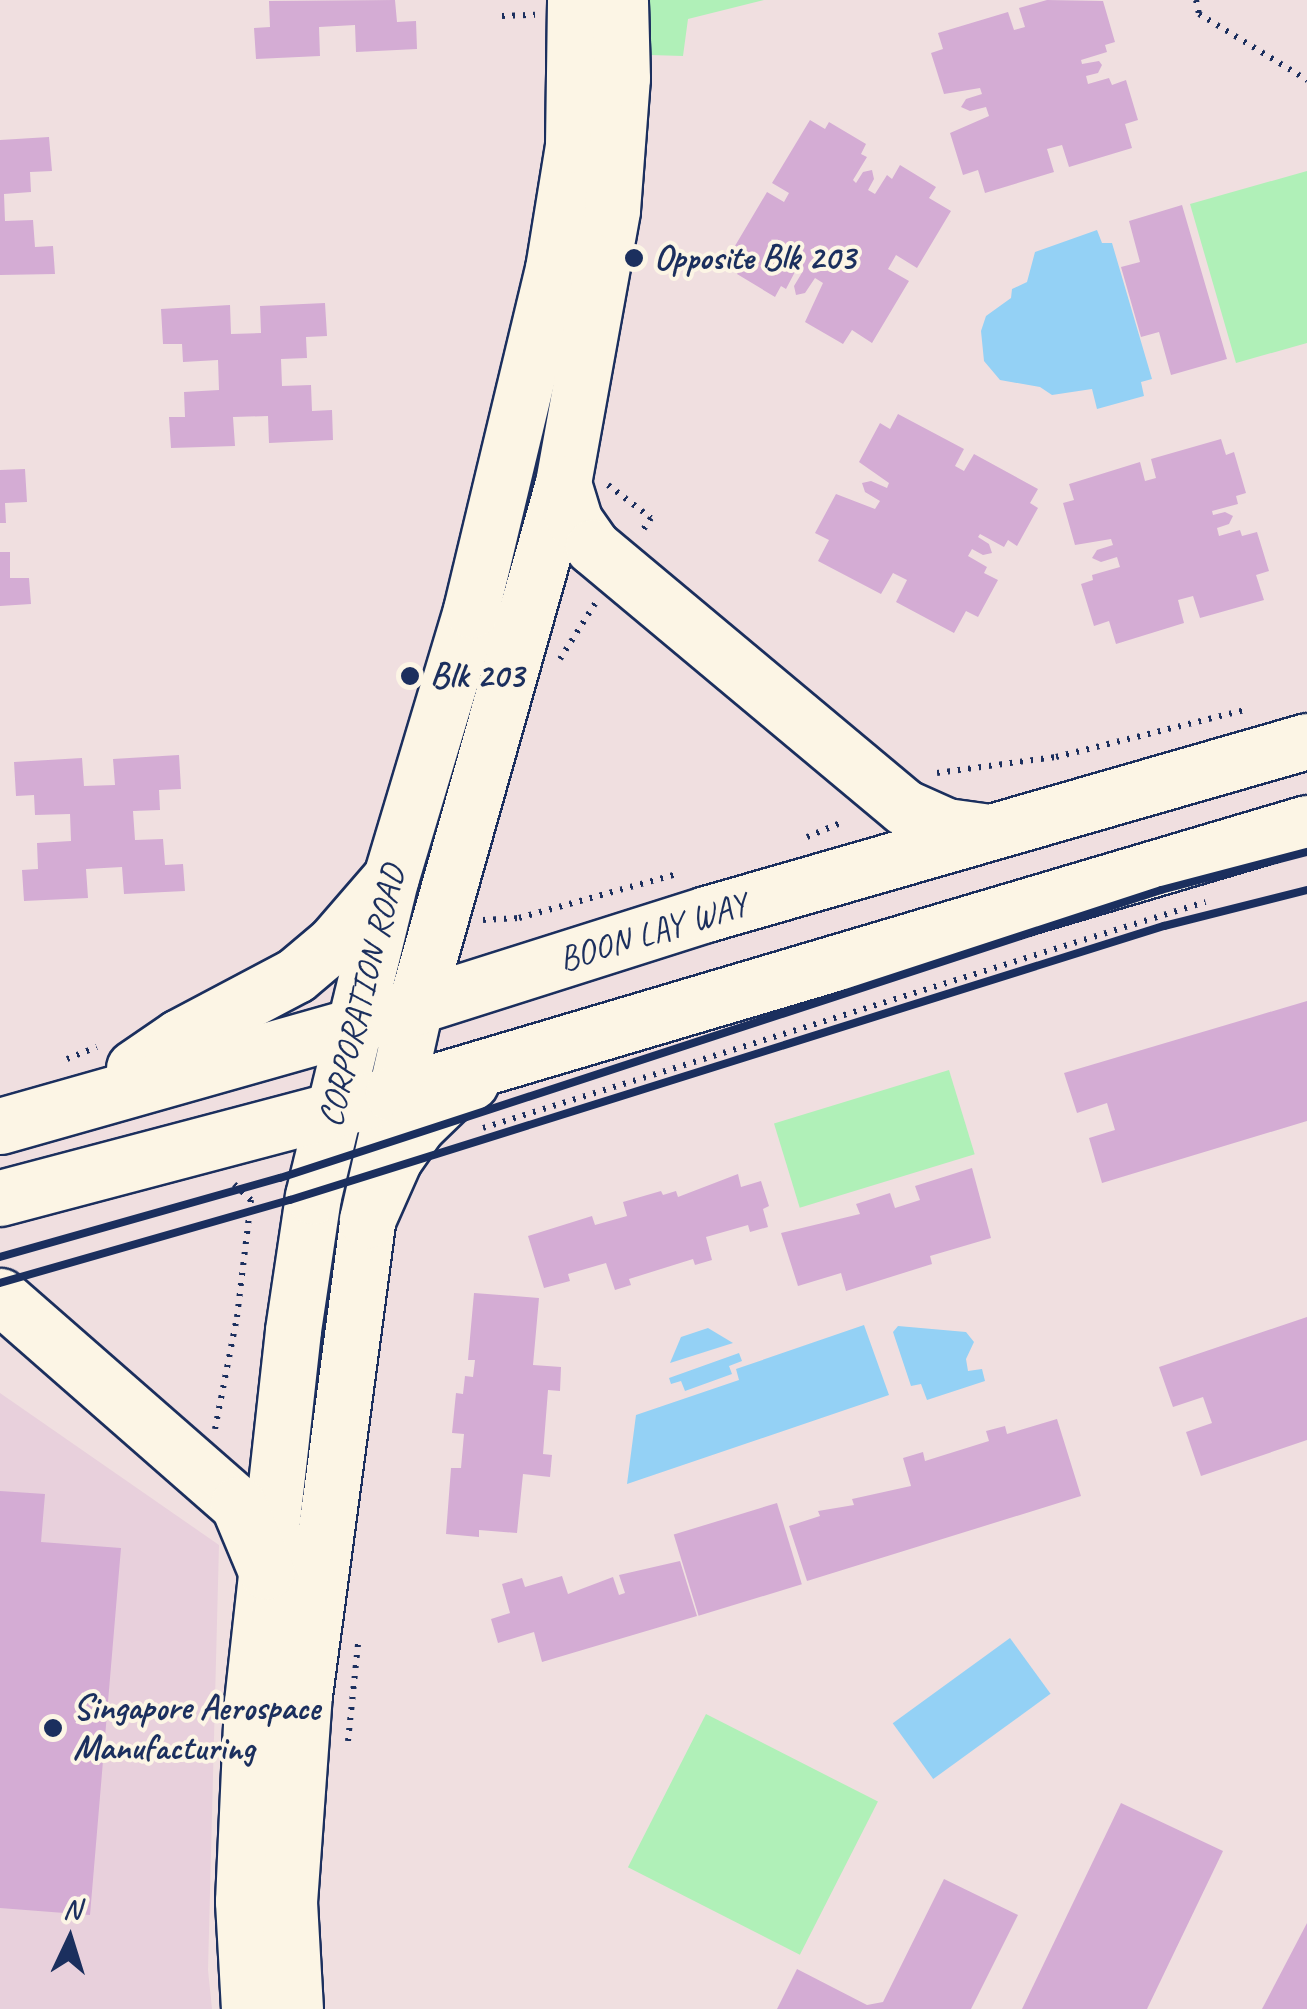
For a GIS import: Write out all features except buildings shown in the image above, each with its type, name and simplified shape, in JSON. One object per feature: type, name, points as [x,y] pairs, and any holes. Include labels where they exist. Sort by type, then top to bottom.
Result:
[{"type":"main road","name":"CORPORATION ROAD","points":[[294,2009],[289,1902],[304,1695],[367,1220],[392,1094],[563,483],[612,210],[622,78],[620,0]]},
{"type":"main road","name":"CORPORATION ROAD","points":[[249,2009],[243,1901],[252,1702],[293,1330],[332,1110],[391,878],[472,610],[553,269],[573,145],[547,16]]},
{"type":"main road","points":[[563,483],[574,520],[593,547],[904,807],[946,826],[991,832]]},
{"type":"main road","name":"BOON LAY WAY","points":[[0,1126],[73,1080],[353,1026],[706,914],[1307,741]]},
{"type":"main road","points":[[0,1198],[392,1094],[1307,823]]},
{"type":"main road","points":[[73,1080],[179,1037],[296,975],[334,944],[391,878]]},
{"type":"main road","points":[[367,1220],[394,1159],[416,1126],[447,1096],[508,1060]]},
{"type":"main road","points":[[0,1296],[238,1504],[266,1571]]},
{"type":"path","points":[[502,16],[547,16],[539,0]]},
{"type":"path","points":[[1196,0],[1199,14],[1307,80]]},
{"type":"path","points":[[924,768],[938,774],[1056,758],[1268,704]]},
{"type":"path","points":[[790,843],[845,821]]},
{"type":"path","points":[[476,920],[519,918],[682,873]]},
{"type":"path","points":[[465,1134],[1212,900]]},
{"type":"path","points":[[73,1080],[112,1042]]},
{"type":"path","points":[[206,1473],[237,1317],[250,1200],[234,1184]]},
{"type":"path","points":[[347,1750],[359,1638]]},
{"type":"shaded area","name":"Singapore Aerospace Manufacturing","points":[[0,1393],[219,1545],[208,1970],[212,2009],[0,2009]]},
{"type":"green space","points":[[645,0],[764,0],[688,19],[683,56],[650,55]]},
{"type":"green space","points":[[1307,171],[1307,343],[1236,363],[1190,204]]},
{"type":"green space","points":[[949,1070],[975,1154],[800,1208],[774,1124]]},
{"type":"green space","points":[[706,1714],[878,1802],[800,1955],[628,1867]]},
{"type":"water","points":[[1097,230],[1102,243],[1112,243],[1152,379],[1141,382],[1144,396],[1097,409],[1092,389],[1052,395],[1040,387],[1000,380],[984,361],[981,331],[986,316],[1011,298],[1012,289],[1027,282],[1035,252]]},
{"type":"water","points":[[864,1325],[889,1395],[627,1484],[636,1415],[739,1380],[736,1369]]},
{"type":"water","points":[[898,1326],[966,1332],[974,1342],[966,1359],[968,1371],[982,1369],[985,1381],[927,1400],[921,1384],[911,1386],[893,1332]]},
{"type":"water","points":[[708,1328],[733,1343],[670,1363],[681,1337]]},
{"type":"water","points":[[739,1353],[742,1361],[729,1366],[732,1374],[685,1391],[681,1381],[671,1384],[669,1378]]},
{"type":"water","points":[[1010,1638],[1051,1694],[933,1779],[893,1723]]},
{"type":"railway","points":[[0,1257],[280,1178],[1161,890],[1307,852]]},
{"type":"railway","points":[[0,1283],[290,1200],[1164,926],[1307,890]]},
{"type":"place","name":"Opposite Blk 203","points":[[634,258]]},
{"type":"place","name":"Blk 203","points":[[410,676]]},
{"type":"place","name":"Singapore Aerospace Manufacturing","points":[[53,1728]]}]
